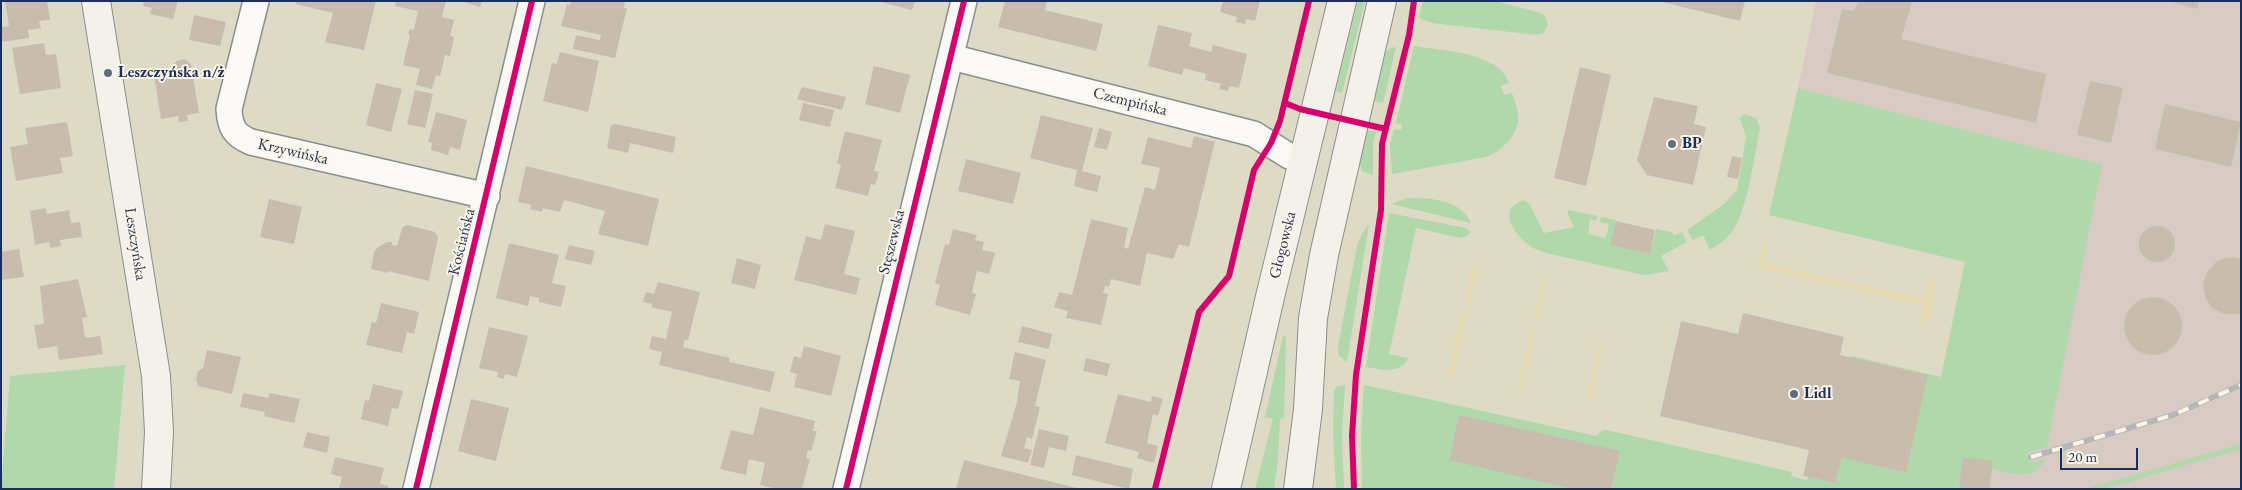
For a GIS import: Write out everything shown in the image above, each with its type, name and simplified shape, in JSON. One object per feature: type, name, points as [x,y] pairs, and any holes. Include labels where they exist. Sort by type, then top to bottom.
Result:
[{"type":"main road","name":"Leszczyńska","points":[[96,1],[156,376],[159,432],[156,489]]},
{"type":"main road","name":"Głogowska","points":[[1226,489],[1342,1]]},
{"type":"main road","points":[[1298,489],[1308,409],[1312,327],[1324,254],[1382,1]]},
{"type":"main road","points":[[1308,409],[1314,489]]},
{"type":"main road","points":[[1211,489],[1235,447]]},
{"type":"street","name":"Krzywińska","points":[[256,1],[229,109],[230,123],[236,135],[251,142],[487,196]]},
{"type":"street","name":"Kościańska","points":[[416,489],[532,1]]},
{"type":"street","name":"Stęszewska","points":[[846,489],[964,1]]},
{"type":"street","name":"Czempińska","points":[[951,57],[1254,134],[1289,156],[1303,160]]},
{"type":"shaded area","points":[[1816,1],[2241,1],[2241,489],[1923,489],[2102,164],[1798,88]]},
{"type":"green space","points":[[1358,1],[1365,1],[1342,93],[1336,91]]},
{"type":"green space","points":[[1423,1],[1496,1],[1540,13],[1545,16],[1548,25],[1543,33],[1537,35],[1432,23],[1419,18]]},
{"type":"green space","points":[[1414,46],[1454,52],[1482,59],[1494,65],[1503,73],[1509,83],[1501,86],[1504,95],[1512,93],[1517,107],[1518,122],[1513,135],[1498,151],[1486,157],[1392,174],[1390,144],[1394,129],[1401,130],[1402,124],[1396,123]]},
{"type":"green space","points":[[1396,47],[1383,103],[1374,101],[1386,52]]},
{"type":"green space","points":[[1798,88],[2102,164],[2047,447],[2028,452],[2031,463],[2045,459],[2039,468],[2030,473],[2008,473],[1995,470],[1963,457],[1960,489],[1362,489],[1361,436],[1364,385],[1596,436],[1606,430],[1792,472],[1791,476],[1807,480],[1808,477],[1835,483],[1842,458],[1852,356],[1941,377],[1965,262],[1769,215]]},
{"type":"green space","points":[[1745,114],[1756,118],[1760,128],[1748,190],[1735,227],[1719,245],[1710,250],[1703,235],[1693,240],[1687,230],[1724,204],[1737,190],[1746,137],[1740,118]]},
{"type":"green space","points":[[1367,130],[1376,132],[1373,143],[1373,175],[1362,171],[1359,162]]},
{"type":"green space","points":[[1407,198],[1434,200],[1452,205],[1460,209],[1471,223],[1391,204]]},
{"type":"green space","points":[[1524,200],[1530,205],[1544,233],[1574,227],[1568,210],[1597,216],[1596,221],[1590,219],[1588,234],[1606,238],[1609,224],[1600,222],[1601,217],[1616,220],[1611,245],[1650,254],[1656,229],[1672,232],[1674,236],[1682,232],[1687,242],[1661,256],[1669,271],[1644,275],[1546,253],[1526,242],[1514,230],[1511,223],[1509,216],[1511,210],[1515,204]]},
{"type":"green space","points":[[1389,213],[1465,228],[1470,232],[1467,236],[1460,238],[1416,228],[1389,354],[1408,358],[1400,367],[1384,370],[1366,367]]},
{"type":"green space","points":[[1369,224],[1347,362],[1339,356],[1338,347],[1357,246]]},
{"type":"green space","points":[[1283,336],[1286,337],[1284,418],[1280,419],[1274,489],[1255,489],[1273,419],[1265,417]]},
{"type":"green space","points":[[125,365],[114,489],[1,489],[10,376]]},
{"type":"green space","points":[[1345,385],[1342,436],[1344,489],[1336,489],[1333,433],[1334,391],[1337,386]]},
{"type":"green space","points":[[2241,444],[2241,449],[2104,489],[2085,489]]},
{"type":"sand","points":[[1763,241],[1768,242],[1764,263],[1925,299],[1930,280],[1937,284],[1928,323],[1925,325],[1920,324],[1923,305],[1757,267]]},
{"type":"sand","points":[[1473,266],[1478,267],[1470,305],[1464,303]]},
{"type":"sand","points":[[1542,282],[1546,283],[1538,320],[1533,319]]},
{"type":"sand","points":[[1462,310],[1468,312],[1453,377],[1447,375]]},
{"type":"sand","points":[[1531,326],[1536,327],[1522,392],[1517,391]]},
{"type":"sand","points":[[1599,341],[1604,343],[1591,399],[1586,397]]},
{"type":"building","points":[[5,1],[47,1],[50,20],[39,21],[41,28],[28,30],[29,38],[1,42],[1,27],[9,26]]},
{"type":"building","points":[[144,1],[178,1],[173,19],[150,14],[152,8],[143,6]]},
{"type":"building","points":[[296,1],[376,1],[364,50],[325,42],[333,13],[296,4]]},
{"type":"building","points":[[396,1],[446,1],[442,17],[454,20],[450,36],[454,37],[450,56],[445,55],[440,76],[436,75],[432,89],[416,85],[420,69],[403,65],[410,35],[408,34],[410,29],[414,30],[418,11],[395,6]]},
{"type":"building","points":[[461,1],[482,1],[480,7]]},
{"type":"building","points":[[571,1],[625,1],[624,8],[627,8],[615,58],[573,49],[576,35],[600,40],[601,35],[561,26],[567,4],[570,5]]},
{"type":"building","points":[[877,1],[915,1],[912,10]]},
{"type":"building","points":[[1005,1],[1047,1],[1045,10],[1103,24],[1096,51],[998,27]]},
{"type":"building","points":[[1223,1],[1260,1],[1255,21],[1246,19],[1245,24],[1236,22],[1237,17],[1220,12]]},
{"type":"building","points":[[1658,1],[1745,1],[1740,21]]},
{"type":"building","points":[[1859,1],[1912,1],[1901,39],[2046,74],[2036,123],[1827,73],[1842,9],[1853,11]]},
{"type":"building","points":[[2168,1],[2199,1],[2197,9]]},
{"type":"building","points":[[194,15],[226,22],[220,46],[189,40]]},
{"type":"building","points":[[1158,25],[1192,33],[1189,46],[1211,52],[1213,45],[1247,54],[1239,88],[1229,86],[1228,91],[1219,89],[1221,84],[1205,80],[1206,74],[1184,68],[1182,75],[1148,66]]},
{"type":"building","points":[[44,43],[46,55],[56,54],[61,88],[20,94],[12,48]]},
{"type":"building","points":[[560,52],[599,61],[588,112],[543,101],[552,63],[557,64]]},
{"type":"building","points":[[185,59],[191,64],[199,113],[187,115],[188,121],[179,122],[178,116],[161,119],[154,75],[172,73],[171,66],[177,61]]},
{"type":"building","points":[[874,66],[910,75],[900,113],[865,104]]},
{"type":"building","points":[[1580,67],[1611,75],[1586,186],[1554,178]]},
{"type":"building","points":[[2090,81],[2123,88],[2111,143],[2077,135]]},
{"type":"building","points":[[376,83],[402,89],[391,132],[366,125]]},
{"type":"building","points":[[802,87],[846,97],[842,110],[797,99]]},
{"type":"building","points":[[415,90],[433,94],[425,128],[407,124]]},
{"type":"building","name":"BP","points":[[1654,97],[1698,106],[1694,124],[1706,127],[1693,185],[1647,175],[1637,160]]},
{"type":"building","points":[[803,103],[834,110],[830,127],[799,120]]},
{"type":"building","points":[[2165,104],[2241,122],[2231,167],[2155,149]]},
{"type":"building","points":[[436,112],[467,120],[460,150],[450,147],[448,155],[431,150],[432,143],[428,142]]},
{"type":"building","points":[[1041,115],[1093,128],[1082,171],[1101,176],[1097,192],[1074,186],[1077,170],[1030,158]]},
{"type":"building","points":[[67,122],[73,156],[60,158],[63,173],[16,181],[10,147],[28,144],[25,128]]},
{"type":"building","points":[[616,124],[676,137],[673,153],[630,143],[628,153],[607,148],[611,125]]},
{"type":"building","points":[[1099,128],[1112,132],[1107,150],[1094,147]]},
{"type":"building","points":[[845,131],[882,140],[874,171],[879,172],[875,185],[871,184],[868,196],[835,188],[841,165],[837,163]]},
{"type":"building","points":[[1194,136],[1215,142],[1189,247],[1179,244],[1173,259],[1147,253],[1140,286],[1111,279],[1109,287],[1105,286],[1103,293],[1108,294],[1101,325],[1066,318],[1068,311],[1054,307],[1059,292],[1072,295],[1091,219],[1128,228],[1124,247],[1128,249],[1145,187],[1155,190],[1160,168],[1141,164],[1148,137],[1191,148]]},
{"type":"building","points":[[1732,156],[1742,158],[1738,179],[1727,177]]},
{"type":"building","points":[[966,159],[1021,173],[1013,204],[958,191]]},
{"type":"building","points":[[526,166],[659,199],[648,246],[598,234],[605,211],[564,200],[560,212],[543,208],[542,212],[530,209],[531,205],[518,202]]},
{"type":"building","points":[[269,199],[302,207],[294,244],[260,237]]},
{"type":"building","points":[[46,208],[47,214],[69,210],[71,223],[80,222],[82,237],[60,240],[61,246],[50,248],[49,242],[35,245],[30,211]]},
{"type":"building","points":[[1616,221],[1655,230],[1650,254],[1610,245]]},
{"type":"building","points":[[825,224],[855,231],[844,274],[860,278],[856,295],[794,280],[806,236],[821,240]]},
{"type":"building","points":[[407,225],[435,232],[438,237],[429,281],[371,269],[374,252],[378,247],[387,242],[392,242],[392,245],[397,246],[402,228]]},
{"type":"building","points":[[2157,226],[2170,231],[2175,244],[2170,257],[2157,262],[2144,257],[2139,244],[2144,231]]},
{"type":"building","points":[[953,229],[977,235],[975,240],[984,242],[982,250],[995,253],[989,274],[977,271],[972,293],[976,294],[970,315],[935,305],[940,285],[935,283],[945,244],[949,245]]},
{"type":"building","points":[[509,243],[559,255],[552,283],[566,286],[561,307],[539,302],[539,298],[530,296],[528,306],[496,298]]},
{"type":"building","points":[[569,245],[595,251],[591,265],[565,259]]},
{"type":"building","points":[[19,249],[24,277],[1,280],[1,252]]},
{"type":"building","points":[[2235,257],[2241,259],[2241,314],[2224,314],[2212,308],[2205,297],[2203,284],[2207,272],[2216,262],[2225,258]]},
{"type":"building","points":[[737,258],[761,265],[755,289],[731,283]]},
{"type":"building","points":[[78,279],[87,317],[82,318],[85,338],[100,336],[103,354],[59,360],[57,346],[38,349],[34,325],[44,324],[40,286]]},
{"type":"building","points":[[658,282],[700,292],[688,340],[685,339],[683,347],[730,358],[729,362],[775,372],[770,392],[659,365],[662,352],[649,349],[652,336],[666,339],[672,312],[651,307],[652,304],[643,302],[646,292],[654,294]]},
{"type":"building","points":[[2153,297],[2164,299],[2174,305],[2180,315],[2182,326],[2180,337],[2174,347],[2164,353],[2153,355],[2142,353],[2132,347],[2126,337],[2124,326],[2126,315],[2132,305],[2142,299]]},
{"type":"building","points":[[381,303],[419,312],[414,334],[407,332],[402,353],[366,345],[372,322],[376,323]]},
{"type":"building","name":"Lidl","points":[[1743,313],[1844,337],[1840,355],[1928,375],[1906,472],[1842,458],[1835,483],[1803,476],[1809,450],[1660,416],[1681,321],[1738,334]]},
{"type":"building","points":[[1022,326],[1052,334],[1049,349],[1018,342]]},
{"type":"building","points":[[489,327],[528,336],[517,377],[505,374],[504,379],[497,377],[498,372],[479,368]]},
{"type":"building","points":[[804,346],[841,356],[831,396],[794,387],[797,374],[790,372],[794,356],[801,358]]},
{"type":"building","points":[[207,350],[241,357],[232,394],[198,386],[196,379],[198,371],[203,368]]},
{"type":"building","points":[[1015,352],[1046,360],[1035,406],[1040,407],[1032,439],[1027,437],[1024,448],[1032,450],[1028,463],[1001,456],[1017,402],[1020,381],[1009,379]]},
{"type":"building","points":[[1086,358],[1110,364],[1107,376],[1083,371]]},
{"type":"building","points":[[373,384],[403,391],[398,409],[392,408],[388,426],[361,419],[365,400],[369,401]]},
{"type":"building","points":[[243,393],[268,398],[270,393],[300,399],[294,423],[264,416],[265,412],[240,407]]},
{"type":"building","points":[[1118,394],[1151,402],[1152,396],[1163,399],[1158,416],[1153,414],[1147,443],[1158,446],[1154,463],[1137,458],[1139,452],[1105,443]]},
{"type":"building","points":[[471,399],[509,408],[496,461],[458,451]]},
{"type":"building","points":[[760,407],[815,421],[813,431],[817,431],[811,451],[808,450],[806,458],[810,459],[802,489],[778,489],[760,485],[765,463],[749,459],[746,475],[720,469],[731,430],[753,435]]},
{"type":"building","points":[[1459,415],[1620,451],[1611,489],[1572,489],[1449,460]]},
{"type":"building","points":[[1039,429],[1069,436],[1066,451],[1049,447],[1044,468],[1030,465]]},
{"type":"building","points":[[307,432],[330,437],[327,453],[303,447]]},
{"type":"building","points":[[1076,455],[1133,469],[1129,489],[1072,475]]},
{"type":"building","points":[[335,457],[384,468],[380,484],[388,486],[388,489],[339,489],[342,477],[331,474]]},
{"type":"building","points":[[1963,457],[1993,461],[1989,489],[1959,489]]},
{"type":"building","points":[[964,460],[1077,488],[1077,489],[956,489]]},
{"type":"railway","points":[[2031,457],[2173,415],[2241,385]]},
{"type":"cycle path","points":[[416,489],[532,1]]},
{"type":"cycle path","points":[[846,489],[964,1]]},
{"type":"cycle path","points":[[1155,489],[1199,312],[1229,276],[1254,170],[1271,143],[1280,121],[1309,1]]},
{"type":"cycle path","points":[[1354,489],[1352,436],[1356,375],[1381,210],[1382,144],[1409,35],[1414,1]]},
{"type":"cycle path","points":[[1285,103],[1300,109],[1386,129]]},
{"type":"place","name":"Leszczyńska n/ż","points":[[108,73]]},
{"type":"place","name":"BP","points":[[1672,144]]},
{"type":"place","name":"Lidl","points":[[1794,394]]}]
